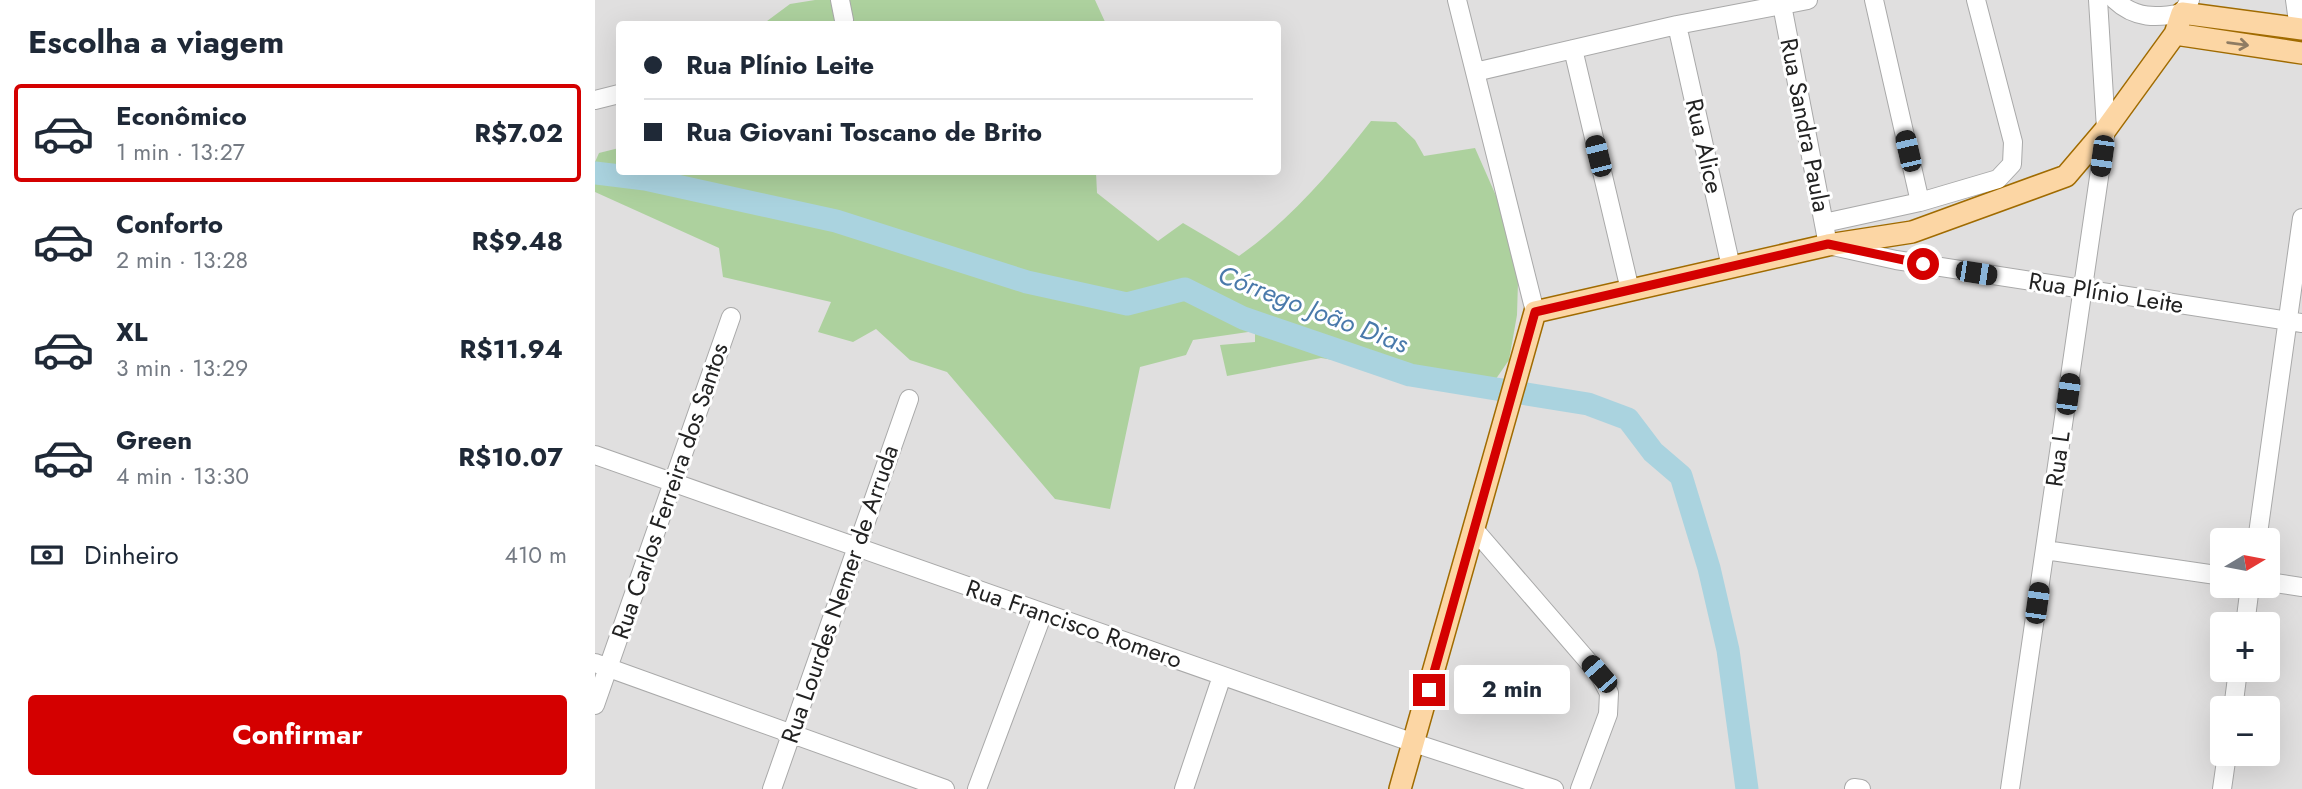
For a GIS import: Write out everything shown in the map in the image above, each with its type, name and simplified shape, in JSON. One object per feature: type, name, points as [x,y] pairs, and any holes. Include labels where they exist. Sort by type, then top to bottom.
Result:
[{"type":"main road","points":[[1400,789],[1535,312],[1828,244],[1912,232],[2066,176],[2106,129],[2175,34],[2186,7],[2301,29]]},
{"type":"main road","points":[[2175,34],[2302,53]]},
{"type":"street","points":[[840,0],[844,20]]},
{"type":"street","points":[[1457,0],[1535,312]]},
{"type":"street","points":[[1475,72],[1677,24],[1808,0]]},
{"type":"street","points":[[1874,0],[1920,202]]},
{"type":"street","points":[[1824,223],[1920,202],[1998,179],[2012,164],[2013,142],[1976,0]]},
{"type":"street","name":"Rua L","points":[[2010,789],[2106,129],[2098,0]]},
{"type":"street","points":[[2115,0],[2140,16],[2160,17],[2186,7]]},
{"type":"street","points":[[2295,0],[2301,29]]},
{"type":"street","name":"Rua Sandra Paula","points":[[1782,5],[1828,244]]},
{"type":"street","points":[[2160,17],[2175,34]]},
{"type":"street","name":"Rua Alice","points":[[1677,24],[1731,267]]},
{"type":"street","points":[[1573,49],[1630,290]]},
{"type":"street","points":[[595,100],[616,95]]},
{"type":"street","points":[[2259,528],[2295,321],[2302,218]]},
{"type":"street","name":"Rua Plínio Leite","points":[[1828,244],[1896,260],[2295,321]]},
{"type":"street","name":"Rua Carlos Ferreira dos Santos","points":[[595,705],[601,666],[673,482],[731,317]]},
{"type":"street","name":"Rua Lourdes Nemer de Arruda","points":[[772,789],[909,399]]},
{"type":"street","name":"Rua Francisco Romero","points":[[595,455],[1221,676],[1554,789]]},
{"type":"street","points":[[1473,528],[1599,674],[1609,693],[1608,714],[1580,789]]},
{"type":"street","points":[[2045,550],[2210,574]]},
{"type":"street","points":[[2280,584],[2302,587]]},
{"type":"street","points":[[977,789],[1043,612]]},
{"type":"street","points":[[601,666],[945,789]]},
{"type":"street","points":[[1184,789],[1221,676]]},
{"type":"street","points":[[2222,789],[2225,766]]},
{"type":"shaded area","points":[[595,0],[2302,0],[2302,789],[595,789]]},
{"type":"green space","points":[[815,0],[1095,0],[1105,21],[767,21],[790,4]]},
{"type":"green space","points":[[1371,121],[1396,122],[1415,140],[1424,156],[1475,148],[1519,248],[1517,315],[1509,360],[1489,389],[1429,386],[1365,365],[1321,358],[1227,376],[1220,345],[1255,342],[1255,331],[1193,340],[1186,355],[1140,367],[1110,509],[1055,499],[947,372],[910,360],[876,329],[853,342],[818,332],[831,302],[723,277],[719,248],[595,192],[595,162],[599,153],[616,149],[616,175],[1096,175],[1097,193],[1158,241],[1183,223],[1239,256],[1276,226],[1341,158]]},
{"type":"waterway","name":"Córrego João Dias","points":[[595,173],[645,179],[836,221],[1027,282],[1127,304],[1185,289],[1243,318],[1410,375],[1588,404],[1628,419],[1653,452],[1681,476],[1709,568],[1728,650],[1747,789]]},
{"type":"route","points":[[1429,690],[1535,312],[1828,244],[1923,264]]}]
